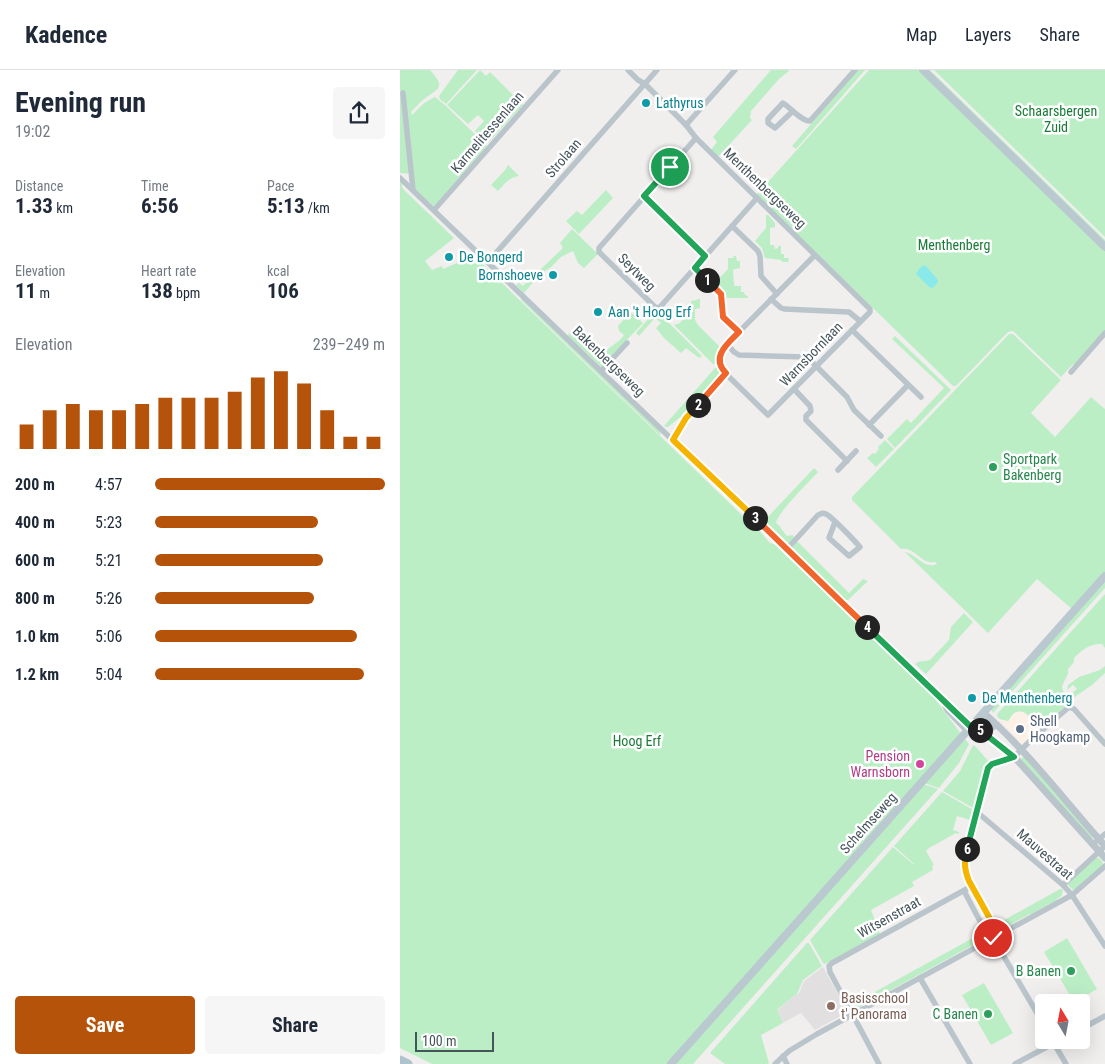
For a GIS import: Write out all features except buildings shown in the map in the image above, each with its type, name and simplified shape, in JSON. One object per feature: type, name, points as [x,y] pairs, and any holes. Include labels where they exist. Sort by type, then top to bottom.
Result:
[{"type":"main road","points":[[922,70],[1105,248]]},
{"type":"main road","name":"Schelmseweg","points":[[671,1064],[1105,576]]},
{"type":"main road","points":[[400,1060],[408,1064]]},
{"type":"street","name":"Karmelitessenlaan","points":[[434,210],[558,70]]},
{"type":"street","points":[[628,70],[645,84]]},
{"type":"street","name":"Strolaan","points":[[488,262],[657,70]]},
{"type":"street","points":[[686,125],[735,70]]},
{"type":"street","points":[[792,111],[775,128],[768,123],[768,119],[782,104],[785,104],[805,120],[811,120],[855,70]]},
{"type":"street","name":"Menthenbergseweg","points":[[645,84],[686,125],[696,138],[870,308]]},
{"type":"street","points":[[403,94],[413,190]]},
{"type":"street","points":[[696,138],[644,196],[705,256]]},
{"type":"street","name":"Bakenbergseweg","points":[[411,173],[404,173],[400,176],[940,698],[948,710],[1014,757],[1103,848],[1105,858]]},
{"type":"street","name":"Seytweg","points":[[644,196],[599,246],[599,252],[656,308],[660,307],[695,268]]},
{"type":"street","points":[[739,332],[723,317],[721,294],[695,268],[757,198]]},
{"type":"street","points":[[732,226],[758,251],[761,276],[777,294]]},
{"type":"street","points":[[673,440],[691,412],[726,373],[721,368],[720,357],[727,344],[815,255]]},
{"type":"street","points":[[772,299],[784,309],[849,312],[860,321]]},
{"type":"street","name":"Warnsbornlaan","points":[[726,373],[768,415],[870,312],[870,308]]},
{"type":"street","points":[[852,330],[921,397]]},
{"type":"street","points":[[1070,372],[1105,333]]},
{"type":"street","points":[[601,371],[627,342]]},
{"type":"street","points":[[727,344],[739,355],[805,357],[817,366],[847,397],[854,410],[881,436]]},
{"type":"street","points":[[869,425],[908,385]]},
{"type":"street","points":[[794,389],[810,406],[811,411],[806,416],[806,420],[847,461]]},
{"type":"street","points":[[838,470],[856,452]]},
{"type":"street","points":[[787,549],[822,513],[835,522],[860,547],[849,556],[829,538],[835,522]]},
{"type":"street","points":[[994,938],[966,875],[964,864],[989,766],[1014,757],[1069,707],[1074,709],[1105,744]]},
{"type":"street","name":"Bakenbergseweg","points":[[984,713],[1022,749],[1096,842]]},
{"type":"street","points":[[988,737],[992,728],[998,725]]},
{"type":"street","name":"Mauvestraat","points":[[977,812],[1063,884],[1105,946]]},
{"type":"street","points":[[1096,842],[1105,834]]},
{"type":"street","points":[[1063,884],[1103,848]]},
{"type":"street","points":[[775,1064],[796,1046],[1072,895],[1105,866]]},
{"type":"street","name":"Witsenstraat","points":[[853,1015],[829,968],[832,962],[972,886]]},
{"type":"street","points":[[964,890],[1035,1009]]},
{"type":"street","points":[[920,978],[970,1064]]},
{"type":"street","points":[[853,1015],[879,1064]]},
{"type":"street","points":[[1090,1024],[1105,1016]]},
{"type":"street","points":[[1015,1064],[1041,1049]]},
{"type":"street","points":[[1059,1049],[1066,1064]]},
{"type":"street","points":[[783,1056],[787,1064]]},
{"type":"shaded area","points":[[1020,711],[1024,712],[1041,728],[1021,744],[999,719],[1010,718],[1013,714]]},
{"type":"shaded area","points":[[823,967],[848,1012],[815,1030],[801,1013],[783,1023],[777,1011],[799,993],[804,981]]},
{"type":"green space","points":[[400,70],[430,70],[438,81],[438,88],[411,112],[412,115],[424,103],[435,97],[487,146],[433,206],[415,189],[412,174],[400,173]]},
{"type":"green space","points":[[458,70],[477,70],[446,104],[439,96]]},
{"type":"green space","points":[[480,70],[486,76],[490,72],[523,105],[488,143],[475,131],[484,121],[478,115],[468,124],[447,105]]},
{"type":"green space","points":[[771,70],[789,71],[779,79],[751,111],[750,118],[752,120],[718,157],[711,150],[717,142],[713,137]]},
{"type":"green space","points":[[858,70],[865,70],[796,149],[792,146]]},
{"type":"green space","name":"Menthenberg","points":[[869,70],[918,70],[1105,251],[1105,330],[1061,377],[1013,331],[1008,332],[956,386],[953,386],[758,196],[757,194]]},
{"type":"green space","points":[[926,70],[930,70],[1105,240],[1105,244]]},
{"type":"green space","name":"Schaarsbergen Zuid","points":[[934,70],[1105,70],[1105,237]]},
{"type":"green space","points":[[508,165],[519,176],[509,180],[498,191],[491,185]]},
{"type":"green space","name":"Hoog Erf","points":[[400,180],[403,183],[403,189],[454,238],[425,261],[432,270],[442,266],[443,269],[475,257],[757,528],[770,543],[774,544],[933,696],[961,734],[667,1064],[432,1064],[400,1048]]},
{"type":"green space","points":[[606,190],[613,198],[579,234],[566,221],[577,211],[582,215]]},
{"type":"green space","points":[[766,215],[775,223],[775,227],[770,228],[770,245],[774,245],[775,249],[781,246],[781,254],[784,254],[784,258],[789,258],[788,262],[765,258],[762,248],[755,241],[766,228]]},
{"type":"green space","points":[[572,229],[598,254],[584,268],[578,263],[573,251],[561,257],[550,268],[541,273],[524,293],[516,285],[519,283],[523,286],[563,248],[560,243]]},
{"type":"green space","points":[[736,256],[737,261],[740,261],[740,268],[733,270],[734,285],[741,286],[741,292],[744,292],[748,298],[725,298],[722,289],[715,283],[728,269],[728,258],[733,258]]},
{"type":"green space","points":[[520,299],[525,300],[661,434],[660,435]]},
{"type":"green space","points":[[700,299],[700,308],[695,309],[695,320],[721,348],[717,364],[713,364],[674,325],[680,323],[690,310],[691,301]]},
{"type":"green space","points":[[624,306],[643,323],[601,367],[568,336],[570,331],[597,357],[624,335],[619,331],[618,326],[624,319],[617,313]]},
{"type":"green space","points":[[656,310],[702,356],[699,358],[686,348],[681,353],[656,328],[661,323],[655,318],[639,336],[636,333]]},
{"type":"green space","name":"Sportpark Bakenberg","points":[[1009,334],[1013,334],[1061,380],[1031,413],[1055,437],[1091,397],[1105,409],[1105,572],[1072,609],[1037,579],[988,633],[905,552],[928,565],[937,564],[935,562],[926,561],[910,550],[901,549],[852,500],[852,497]]},
{"type":"green space","points":[[895,336],[951,390],[895,448],[887,439],[907,419],[911,423],[944,388],[892,339]]},
{"type":"green space","points":[[718,367],[720,374],[683,415],[668,427],[664,426],[715,368]]},
{"type":"green space","points":[[885,440],[894,449],[876,467],[867,458],[873,453],[875,454],[879,449],[878,447]]},
{"type":"green space","points":[[814,468],[818,472],[788,505],[776,523],[787,536],[793,535],[795,539],[787,545],[764,524],[766,519]]},
{"type":"green space","points":[[797,541],[849,593],[863,579],[868,581],[848,600],[844,600],[791,549]]},
{"type":"green space","points":[[1105,579],[1105,588],[993,713],[991,709]]},
{"type":"green space","points":[[1105,594],[1105,648],[1102,644],[1090,646],[1074,658],[1074,662],[1068,669],[1068,674],[1062,686],[1068,704],[1041,728],[1020,711],[1013,714],[1008,721],[999,719],[997,714]]},
{"type":"green space","points":[[964,613],[973,622],[926,674],[915,664],[930,660],[949,640],[951,627]]},
{"type":"green space","points":[[1105,666],[1105,673],[1073,698],[1071,694],[1077,689],[1073,685],[1067,690],[1068,685],[1079,677],[1100,670]]},
{"type":"green space","points":[[965,739],[969,744],[959,763],[939,788],[924,783]]},
{"type":"green space","points":[[973,745],[989,762],[975,809],[943,791],[960,771]]},
{"type":"green space","points":[[1023,757],[1093,836],[1092,838],[1022,762],[1021,759]]},
{"type":"green space","points":[[923,784],[938,789],[693,1064],[674,1064],[689,1046],[702,1051],[690,1046]]},
{"type":"green space","points":[[942,792],[975,811],[971,825],[969,824],[970,820],[957,816],[953,830],[959,832],[959,834],[956,833],[926,851],[934,865],[932,866],[933,870],[912,882],[914,886],[871,910],[880,934],[825,964],[823,963],[810,940],[893,847],[914,865],[894,846]]},
{"type":"green space","points":[[1095,858],[1099,858],[1103,865],[1073,890],[1068,885],[1068,882]]},
{"type":"green space","points":[[1063,889],[1062,895],[1053,903],[1000,929],[997,924]]},
{"type":"green space","points":[[982,933],[984,939],[856,1009],[853,1004]]},
{"type":"green space","name":"B Banen","points":[[1067,938],[1097,989],[1089,994],[1069,994],[1044,952]]},
{"type":"green space","points":[[809,943],[822,966],[803,980],[797,994],[777,1010],[783,1023],[761,1035],[769,1063],[725,1064],[710,1053]]},
{"type":"green space","name":"C Banen","points":[[984,983],[1013,1033],[991,1045],[962,995]]},
{"type":"water","points":[[924,265],[938,280],[933,288],[929,287],[916,274]]},
{"type":"place","name":"Lathyrus","points":[[646,103]]},
{"type":"place","name":"De Bongerd","points":[[449,257]]},
{"type":"place","name":"Bornshoeve","points":[[553,275]]},
{"type":"place","name":"Aan 't Hoog Erf","points":[[598,312]]},
{"type":"place","name":"Sportpark Bakenberg","points":[[993,467]]},
{"type":"place","name":"De Menthenberg","points":[[972,698]]},
{"type":"place","name":"Shell Hoogkamp","points":[[1020,729]]},
{"type":"place","name":"Pension Warnsborn","points":[[920,764]]},
{"type":"place","name":"B Banen","points":[[1071,971]]},
{"type":"place","name":"Basisschool t' Panorama","points":[[831,1006]]},
{"type":"place","name":"C Banen","points":[[988,1014]]},
{"type":"route","points":[[670,167],[644,196],[705,256],[695,268],[721,294],[723,317],[739,332],[720,354],[721,368],[726,373],[686,418],[673,440],[971,727],[974,724],[1014,757],[992,764],[988,768],[964,860],[964,868],[969,881],[999,935],[993,938]]}]
